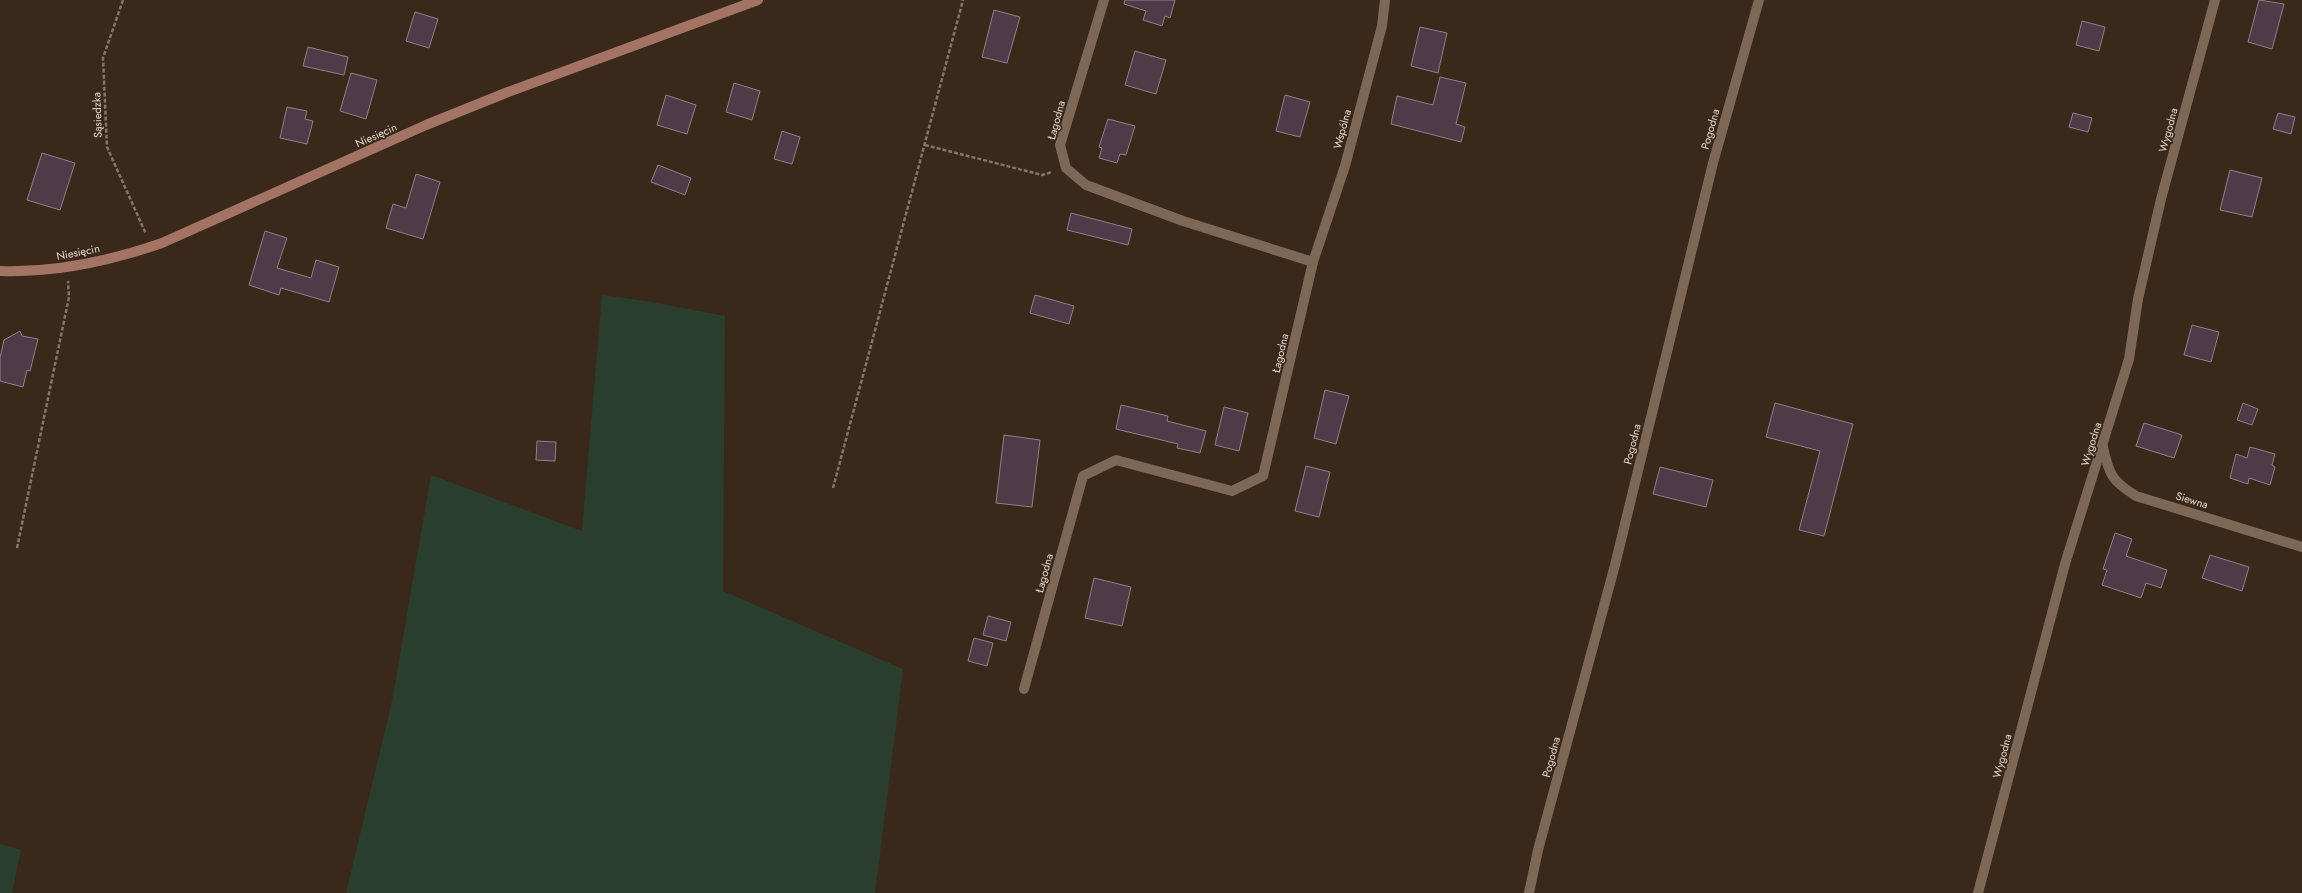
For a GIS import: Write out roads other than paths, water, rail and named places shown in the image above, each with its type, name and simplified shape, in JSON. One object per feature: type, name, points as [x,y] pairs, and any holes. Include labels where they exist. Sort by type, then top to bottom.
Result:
[{"type":"street","name":"Niesięcin","points":[[0,270],[51,270],[127,255],[152,247],[488,100],[758,0]]},
{"type":"street","name":"Łagodna","points":[[1024,689],[1083,476],[1116,460],[1232,491],[1263,476],[1313,262],[1183,220],[1086,185],[1066,168],[1060,145],[1104,0]]},
{"type":"street","name":"Wspólna","points":[[1313,262],[1345,166],[1382,26],[1385,0]]},
{"type":"street","name":"Pogodna","points":[[1529,893],[1540,842],[1615,565],[1713,163],[1759,0]]},
{"type":"street","name":"Wygodna","points":[[1978,893],[2065,564],[2129,359],[2141,283],[2215,0]]},
{"type":"street","name":"Siewna","points":[[2103,445],[2108,469],[2120,485],[2136,496],[2302,547]]}]
